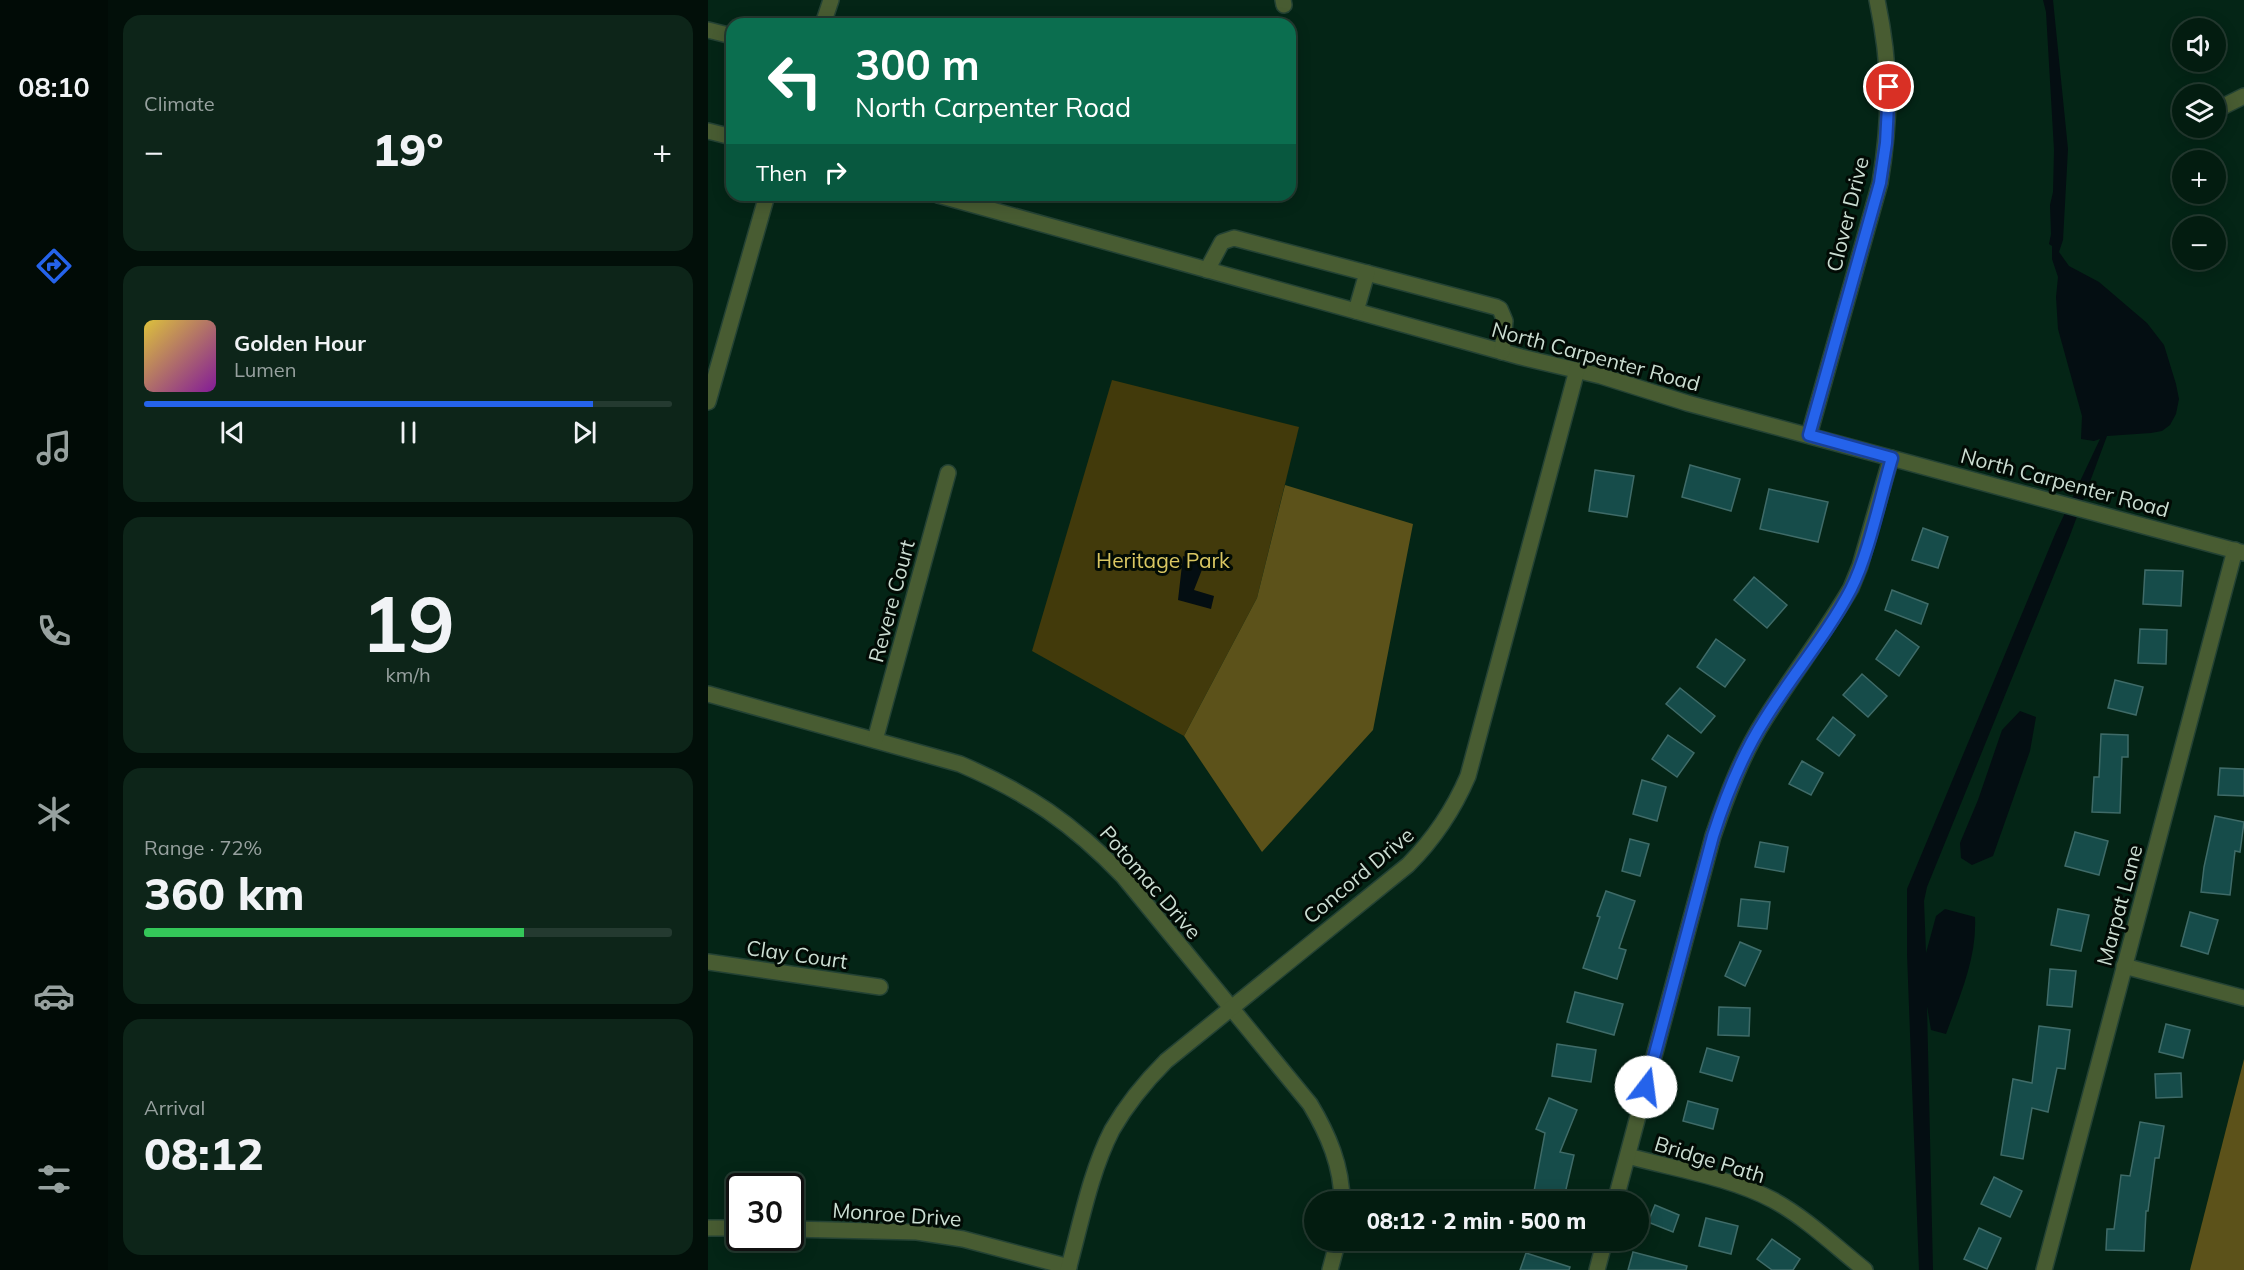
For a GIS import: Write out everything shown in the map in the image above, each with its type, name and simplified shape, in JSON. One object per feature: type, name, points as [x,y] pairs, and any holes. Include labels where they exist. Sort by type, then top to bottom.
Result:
[{"type":"street","points":[[825,18],[831,0]]},
{"type":"street","name":"Clover Drive","points":[[1809,435],[1880,183],[1889,104],[1888,71],[1877,0]]},
{"type":"street","points":[[708,30],[726,34]]},
{"type":"street","points":[[2226,105],[2244,96]]},
{"type":"street","points":[[708,131],[726,136]]},
{"type":"street","points":[[708,402],[765,201]]},
{"type":"street","name":"North Carpenter Road","points":[[960,201],[1502,352],[1576,370],[1687,403],[2239,551]]},
{"type":"street","points":[[1207,270],[1222,242],[1234,238],[1500,309],[1505,321],[1502,352]]},
{"type":"street","points":[[1356,311],[1367,273]]},
{"type":"street","name":"Concord Drive","points":[[1068,1269],[1099,1159],[1112,1131],[1144,1083],[1166,1061],[1230,1008],[1408,865],[1443,826],[1456,803],[1468,776],[1576,370]]},
{"type":"street","points":[[1618,1191],[1710,847],[1726,798],[1745,754],[1765,719],[1851,588],[1860,567],[1892,458]]},
{"type":"street","name":"Revere Court","points":[[875,740],[948,473]]},
{"type":"street","name":"Marpat Lane","points":[[2044,1270],[2124,966],[2239,551]]},
{"type":"street","name":"Potomac Drive","points":[[708,694],[960,764],[998,780],[1063,820],[1094,846],[1123,876],[1310,1104],[1323,1125],[1332,1147],[1339,1170],[1341,1191]]},
{"type":"street","name":"Clay Court","points":[[708,962],[880,987]]},
{"type":"street","points":[[2124,966],[2244,998]]},
{"type":"street","name":"Bridge Path","points":[[1628,1156],[1728,1183],[1773,1200],[1795,1214],[1856,1267]]},
{"type":"street","points":[[708,1228],[726,1228]]},
{"type":"street","name":"Monroe Drive","points":[[804,1229],[880,1229],[917,1232],[963,1239],[1068,1269]]},
{"type":"street","points":[[1330,1270],[1335,1251]]},
{"type":"street","points":[[1597,1270],[1602,1251]]},
{"type":"green space","name":"Heritage Park","points":[[1112,380],[1299,427],[1257,598],[1184,736],[1032,651]]},
{"type":"shaded area","points":[[2043,0],[2053,0],[2068,149],[2063,240],[2059,252],[2069,266],[2099,282],[2147,323],[2164,345],[2179,399],[2176,414],[2170,425],[2162,431],[2107,436],[2069,538],[1927,887],[1924,901],[1926,953],[1936,916],[1945,909],[1975,917],[1975,932],[1970,962],[1946,1034],[1931,1030],[1927,1006],[1933,1270],[1919,1270],[1907,954],[1907,889],[2056,532],[2100,439],[2094,441],[2081,439],[2082,416],[2058,329],[2056,297],[2058,277],[2052,259],[2052,246],[2049,244],[2054,150],[2046,12]]},
{"type":"shaded area","points":[[1285,485],[1413,524],[1373,730],[1262,852],[1184,736],[1257,598]]},
{"type":"shaded area","points":[[1183,556],[1205,562],[1194,590],[1214,596],[1211,609],[1178,600]]},
{"type":"shaded area","points":[[2020,711],[2036,717],[2030,751],[1993,856],[1972,865],[1961,858],[1960,843],[1978,800],[2002,730]]},
{"type":"shaded area","points":[[2244,1059],[2244,1270],[2190,1270]]},
{"type":"building","points":[[1690,465],[1740,479],[1731,511],[1682,497]]},
{"type":"building","points":[[1595,470],[1634,476],[1627,517],[1589,511]]},
{"type":"building","points":[[1769,489],[1828,502],[1818,542],[1760,529]]},
{"type":"building","points":[[1923,528],[1948,537],[1938,568],[1912,560]]},
{"type":"building","points":[[2145,570],[2183,571],[2181,606],[2143,604]]},
{"type":"building","points":[[1754,577],[1787,605],[1767,628],[1734,600]]},
{"type":"building","points":[[1892,590],[1928,604],[1921,624],[1885,610]]},
{"type":"building","points":[[2140,629],[2167,630],[2166,664],[2138,663]]},
{"type":"building","points":[[1896,630],[1919,647],[1899,676],[1876,659]]},
{"type":"building","points":[[1716,639],[1745,660],[1725,687],[1697,667]]},
{"type":"building","points":[[1862,674],[1887,696],[1868,717],[1843,695]]},
{"type":"building","points":[[2115,680],[2143,687],[2136,715],[2108,708]]},
{"type":"building","points":[[1680,688],[1715,716],[1701,733],[1666,704]]},
{"type":"building","points":[[1833,717],[1855,735],[1839,756],[1817,739]]},
{"type":"building","points":[[2101,734],[2128,735],[2128,757],[2122,757],[2120,813],[2092,812],[2094,777],[2099,777]]},
{"type":"building","points":[[1668,735],[1694,753],[1677,777],[1652,759]]},
{"type":"building","points":[[1802,761],[1823,773],[1811,795],[1789,784]]},
{"type":"building","points":[[2220,768],[2244,769],[2244,796],[2218,795]]},
{"type":"building","points":[[1642,780],[1666,787],[1657,821],[1633,814]]},
{"type":"building","points":[[2215,816],[2244,822],[2240,852],[2235,851],[2230,895],[2201,892]]},
{"type":"building","points":[[2075,832],[2108,841],[2099,875],[2065,866]]},
{"type":"building","points":[[1630,839],[1649,844],[1640,876],[1622,871]]},
{"type":"building","points":[[1760,842],[1788,847],[1784,872],[1755,867]]},
{"type":"building","points":[[1606,891],[1635,901],[1619,948],[1626,950],[1617,979],[1583,968]]},
{"type":"building","points":[[1741,899],[1770,902],[1767,929],[1738,926]]},
{"type":"building","points":[[2058,909],[2089,915],[2081,951],[2051,945]]},
{"type":"building","points":[[2190,912],[2218,920],[2208,954],[2181,946]]},
{"type":"building","points":[[1740,942],[1761,951],[1745,986],[1725,976]]},
{"type":"building","points":[[2050,969],[2076,971],[2072,1007],[2047,1005]]},
{"type":"building","points":[[1575,992],[1623,1004],[1614,1035],[1567,1022]]},
{"type":"building","points":[[1719,1007],[1750,1008],[1749,1036],[1718,1035]]},
{"type":"building","points":[[2166,1024],[2190,1030],[2183,1058],[2159,1052]]},
{"type":"building","points":[[2039,1026],[2070,1030],[2065,1069],[2057,1068],[2048,1112],[2032,1108],[2023,1159],[2001,1155],[2013,1079],[2032,1083]]},
{"type":"building","points":[[1557,1044],[1596,1050],[1591,1082],[1552,1076]]},
{"type":"building","points":[[1707,1048],[1739,1057],[1732,1081],[1700,1072]]},
{"type":"building","points":[[2181,1073],[2182,1097],[2156,1098],[2155,1074]]},
{"type":"building","points":[[1549,1098],[1577,1110],[1560,1152],[1574,1155],[1566,1191],[1534,1191],[1545,1133],[1536,1129]]},
{"type":"building","points":[[1688,1101],[1718,1109],[1713,1129],[1683,1121]]},
{"type":"building","points":[[2140,1122],[2164,1126],[2159,1158],[2155,1158],[2148,1211],[2146,1211],[2144,1251],[2106,1250],[2107,1229],[2114,1229],[2121,1175],[2130,1176]]},
{"type":"building","points":[[1994,1177],[2022,1191],[2010,1217],[1981,1204]]},
{"type":"building","points":[[1655,1205],[1679,1215],[1673,1232],[1649,1222]]},
{"type":"building","points":[[1706,1218],[1738,1226],[1731,1254],[1699,1246]]},
{"type":"building","points":[[1979,1228],[2001,1238],[1987,1269],[1964,1259]]},
{"type":"building","points":[[1772,1239],[1800,1259],[1793,1270],[1772,1270],[1757,1259]]},
{"type":"building","points":[[1633,1252],[1687,1266],[1686,1270],[1628,1270]]},
{"type":"building","points":[[1526,1253],[1570,1267],[1569,1270],[1520,1270]]},
{"type":"route","points":[[1646,1087],[1713,836],[1726,798],[1745,754],[1765,719],[1851,588],[1860,567],[1892,458],[1809,435],[1880,183],[1886,143],[1889,87]]}]
